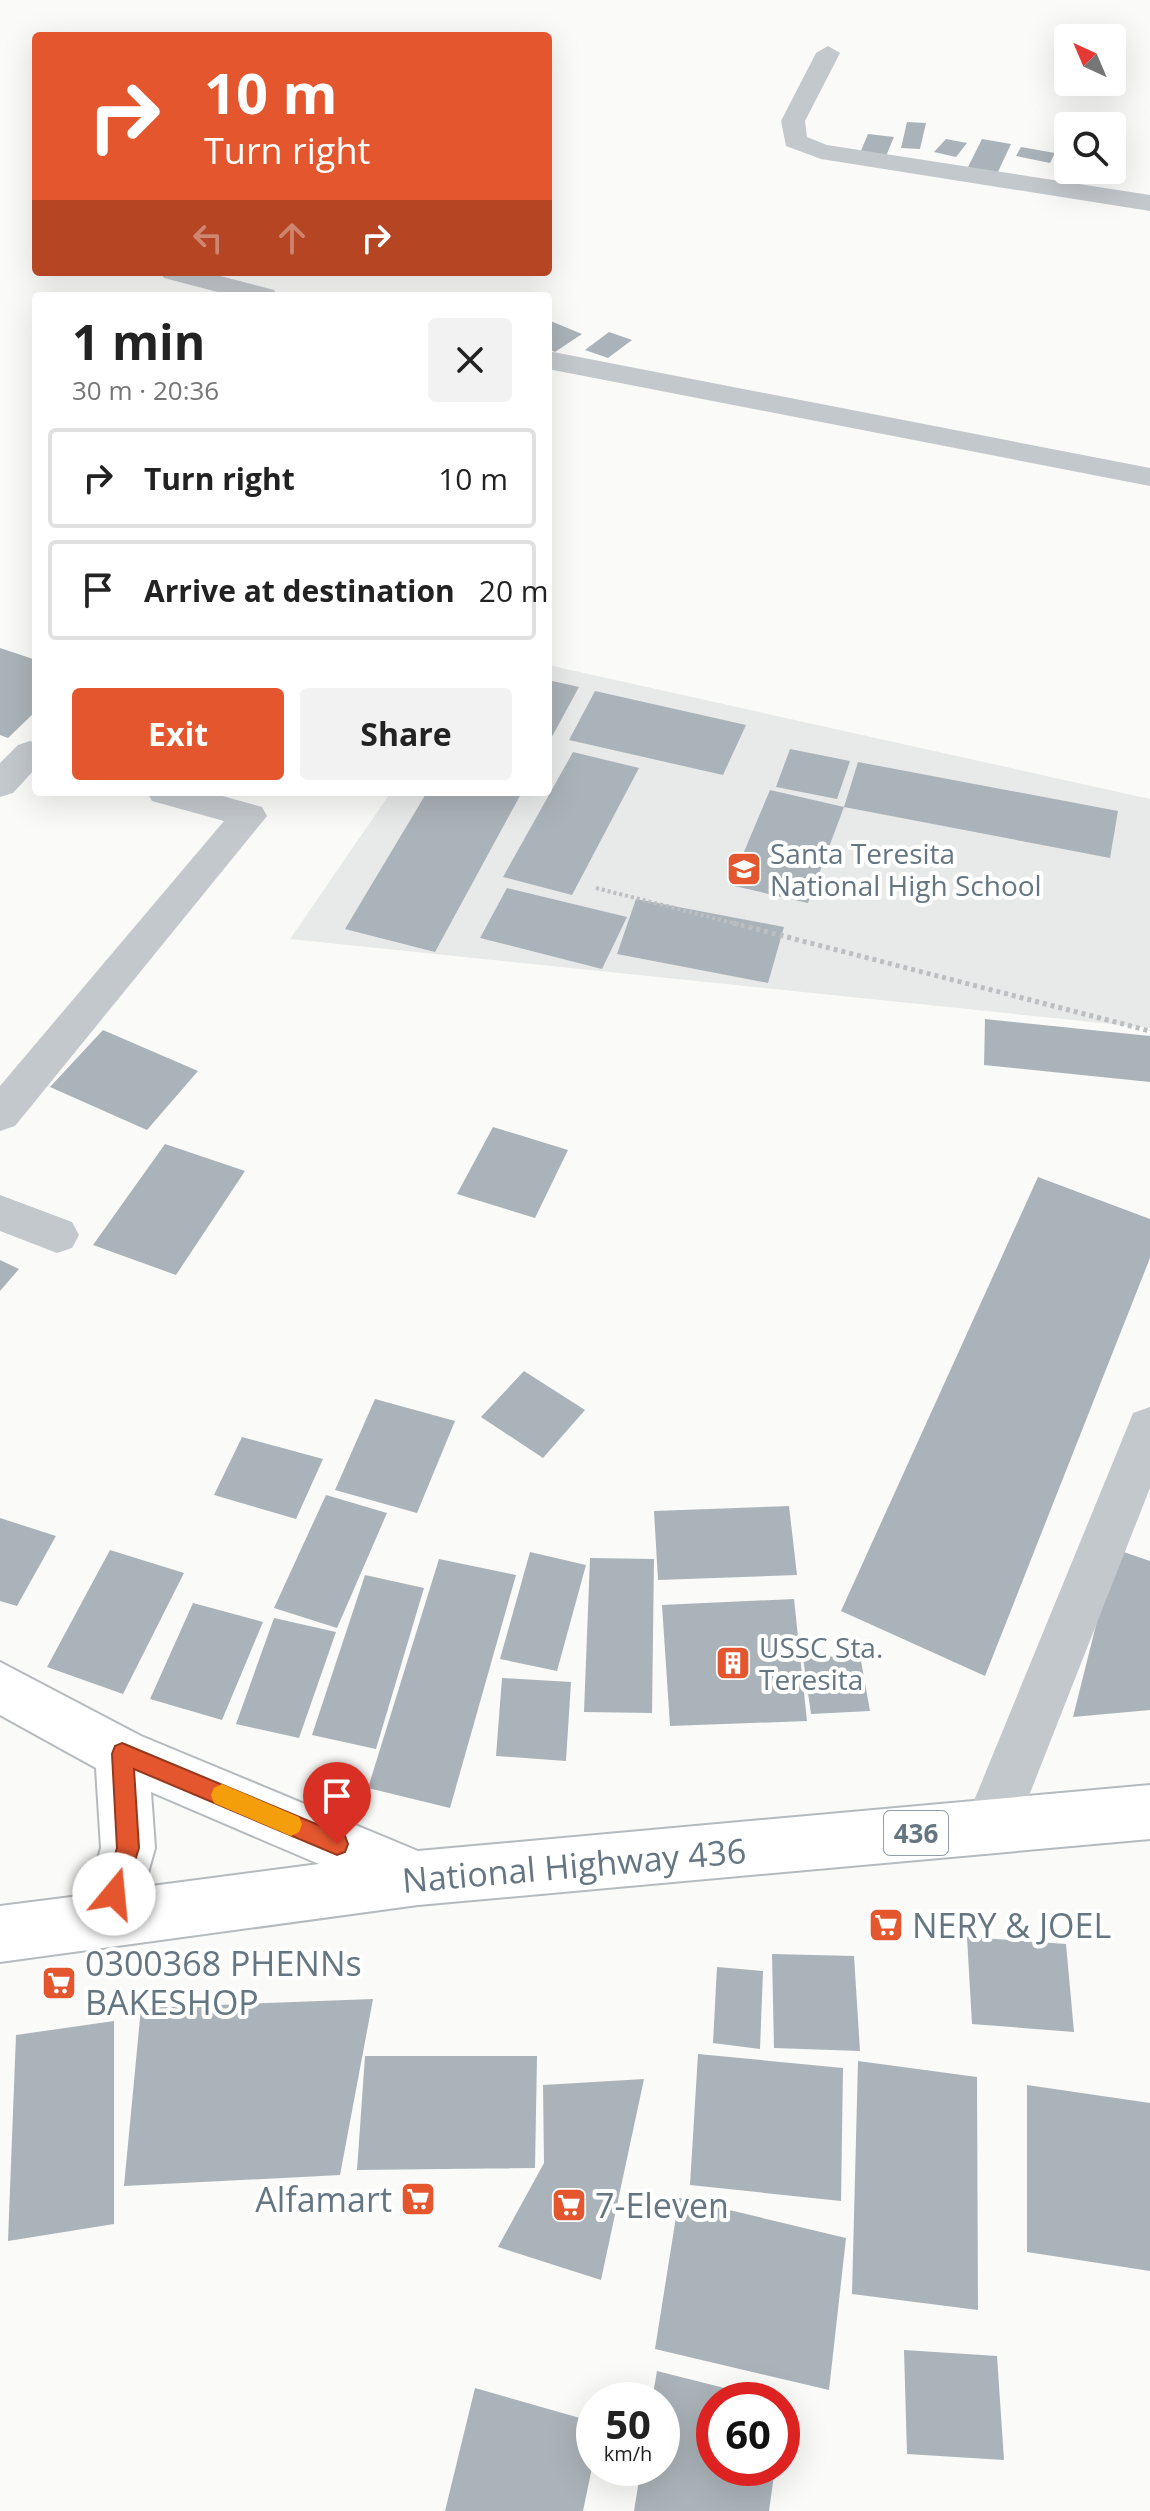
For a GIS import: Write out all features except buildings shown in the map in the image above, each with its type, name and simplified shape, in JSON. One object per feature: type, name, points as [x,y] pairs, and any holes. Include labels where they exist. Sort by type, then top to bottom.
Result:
[{"type":"main road","points":[[0,1687],[122,1754],[418,1878]]},
{"type":"main road","points":[[108,1917],[128,1848],[122,1754]]},
{"type":"main road","name":"National Highway 436","points":[[0,1934],[108,1917],[418,1878],[1150,1812]]},
{"type":"street","points":[[828,53],[793,121],[795,141],[821,152],[1150,203]]},
{"type":"street","points":[[189,276],[249,292]]},
{"type":"street","points":[[552,361],[1150,477]]},
{"type":"street","points":[[0,785],[22,751]]},
{"type":"street","points":[[0,1115],[249,816],[179,796]]},
{"type":"street","points":[[0,1212],[57,1235]]},
{"type":"street","points":[[991,1825],[1150,1428]]},
{"type":"path","points":[[596,888],[1150,1031]]},
{"type":"shaded area","name":"Santa Teresita National High School","points":[[552,666],[1150,799],[1150,1028],[290,939],[388,796],[552,796]]},
{"type":"slow traffic","points":[[222,1795],[291,1824]]},
{"type":"place","name":"Santa Teresita National High School","points":[[744,869]]},
{"type":"place","name":"USSC Sta. Teresita","points":[[733,1663]]},
{"type":"place","name":"NERY & JOEL","points":[[886,1925]]},
{"type":"place","name":"0300368 PHENNs BAKESHOP","points":[[59,1983]]},
{"type":"place","name":"Alfamart","points":[[418,2199]]},
{"type":"place","name":"7-Eleven","points":[[569,2205]]},
{"type":"route","points":[[114,1894],[128,1848],[122,1754],[337,1844]]}]
